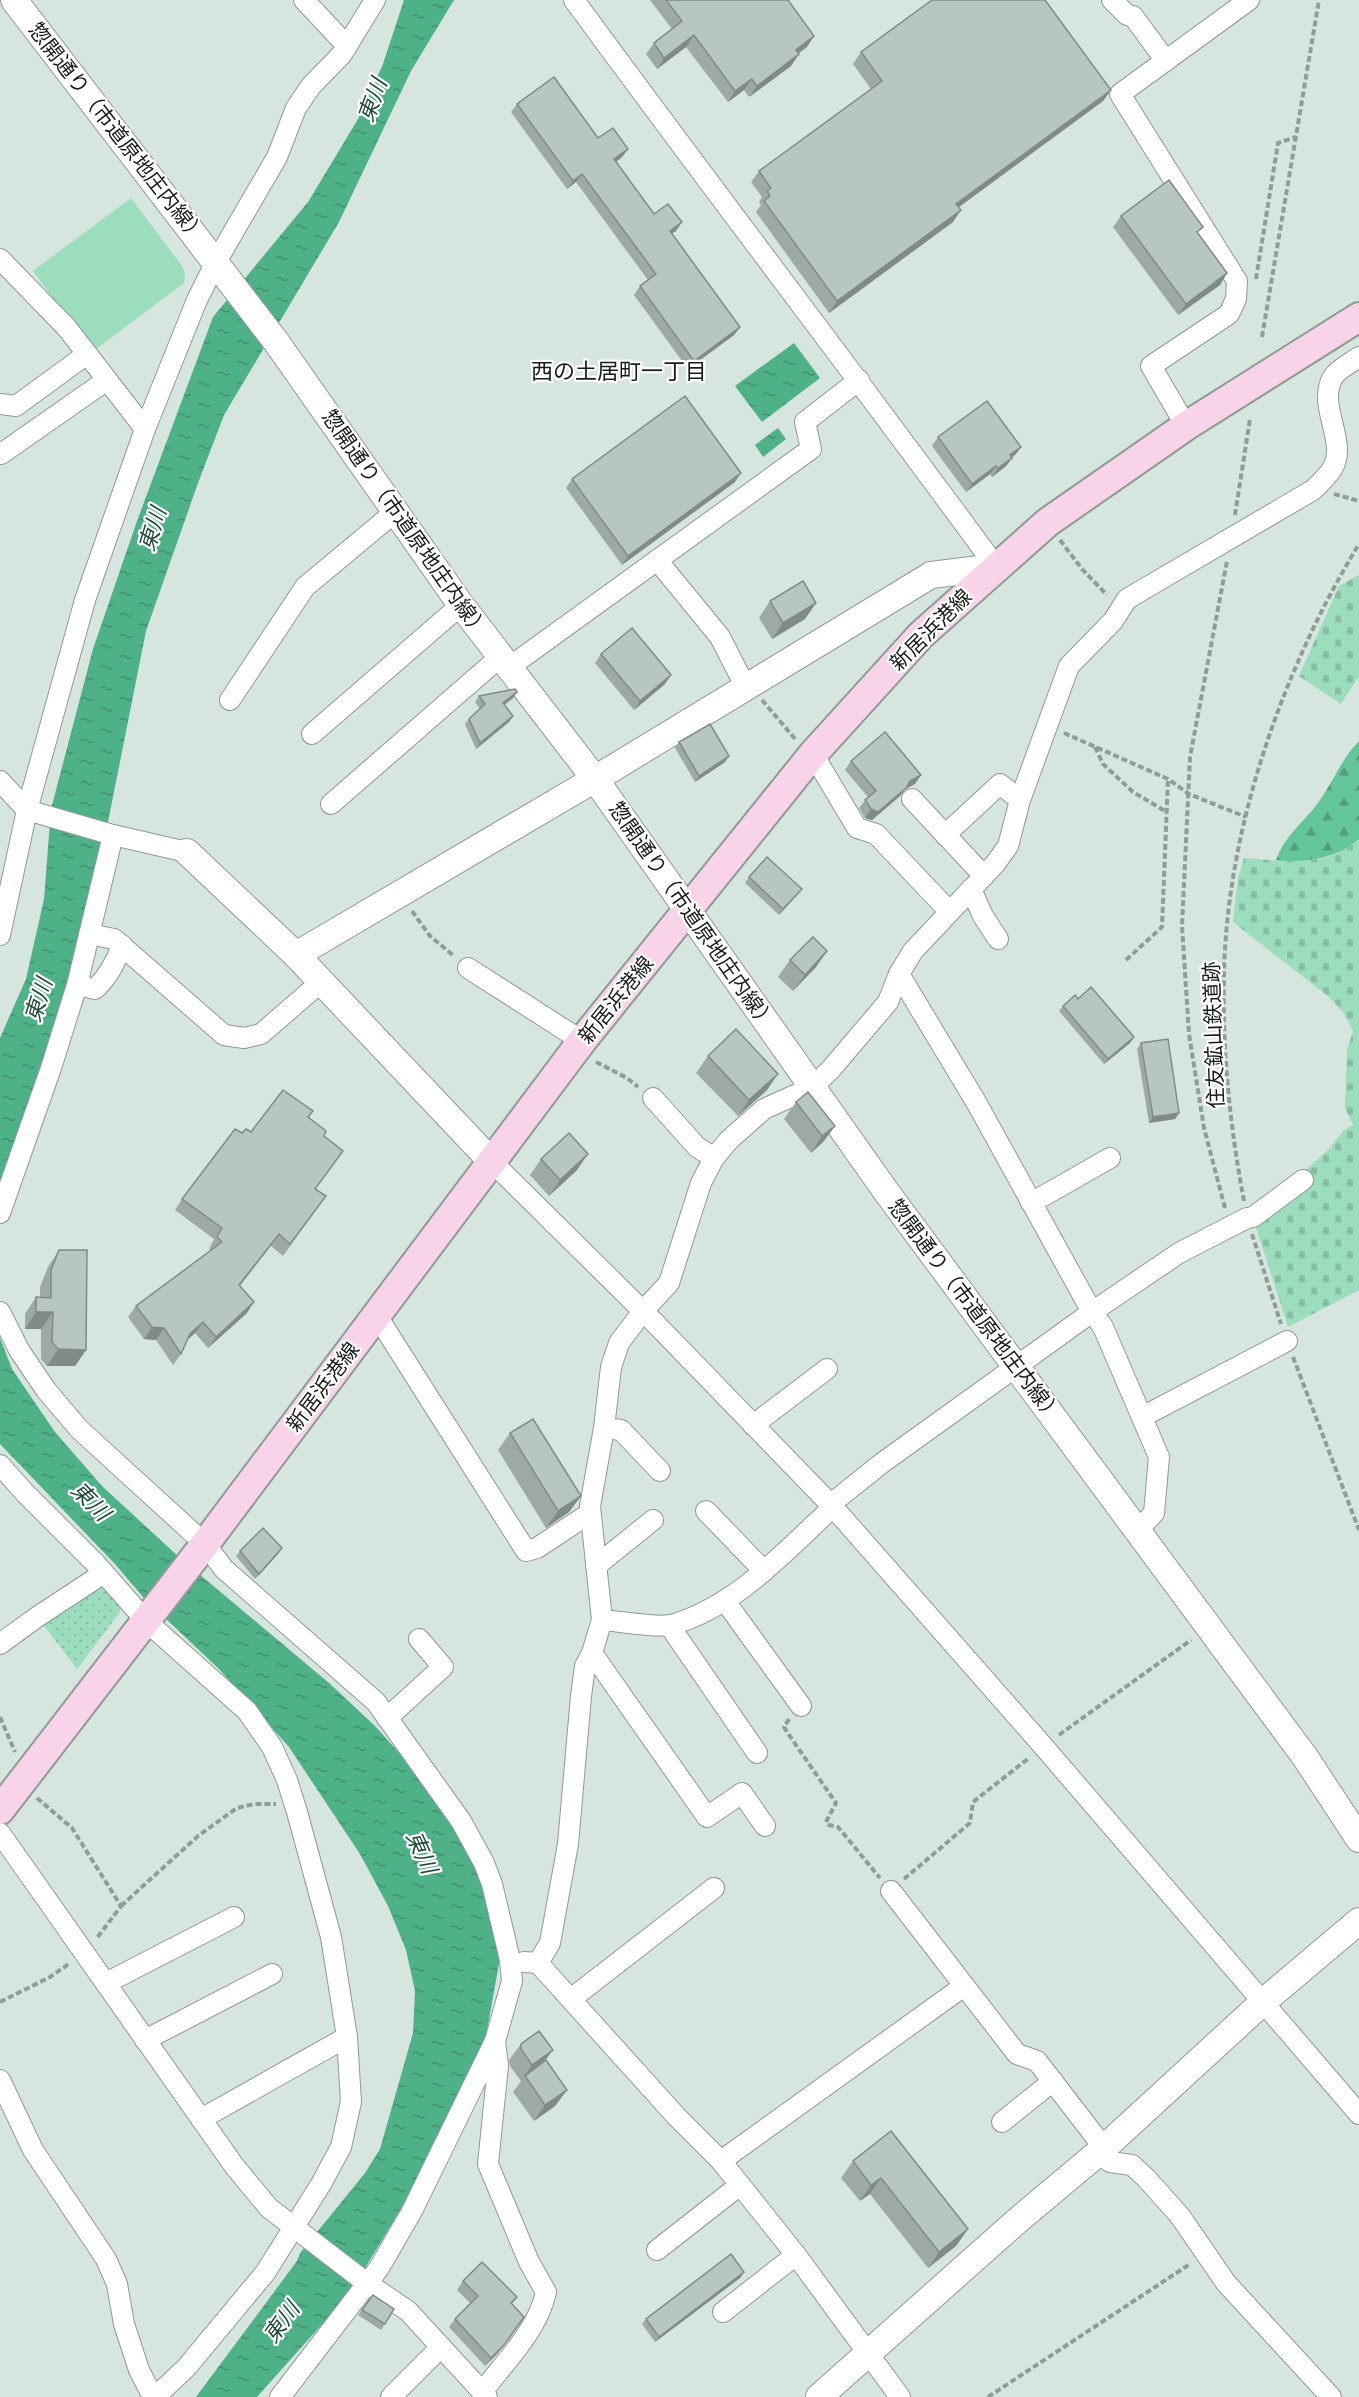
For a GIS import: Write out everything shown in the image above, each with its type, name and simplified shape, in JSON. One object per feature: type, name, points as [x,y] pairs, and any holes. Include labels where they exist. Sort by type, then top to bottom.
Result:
[{"type":"main road","name":"新居浜港線","points":[[0,1810],[203,1547],[578,1046],[813,753],[921,635],[1048,522],[1186,426],[1359,317]]},
{"type":"street","name":"惣開通り（市道原地庄内線）","points":[[14,0],[277,343],[461,605],[596,779],[885,1190],[1305,1757],[1359,1839]]},
{"type":"street","points":[[304,0],[347,46]]},
{"type":"street","points":[[0,935],[34,812],[85,600],[145,429],[198,300],[221,269],[277,157],[296,108],[311,86],[342,54],[375,0]]},
{"type":"street","points":[[296,955],[596,779],[931,575],[996,567],[574,0]]},
{"type":"street","points":[[1112,0],[1127,15],[1133,16],[1166,61]]},
{"type":"street","points":[[1186,426],[1151,366],[1229,314],[1236,299],[1237,281],[1120,94],[1249,0]]},
{"type":"street","points":[[0,259],[7,281],[67,328],[145,429]]},
{"type":"street","points":[[0,404],[16,406],[87,354]]},
{"type":"street","points":[[538,1964],[550,1943],[568,1844],[580,1696],[585,1666],[592,1653],[602,1620],[590,1506],[612,1368],[619,1343],[643,1311],[669,1283],[701,1183],[714,1158],[729,1140],[764,1109],[813,1087],[847,1052],[888,1002],[899,974],[913,951],[995,864],[1008,846],[1020,800],[1070,666],[1113,621],[1127,599],[1313,490],[1333,469],[1337,452],[1330,414],[1330,387],[1334,376],[1359,357]]},
{"type":"street","points":[[1,454],[107,380]]},
{"type":"street","points":[[331,804],[504,662],[657,560],[811,449],[805,422],[859,380]]},
{"type":"street","points":[[230,700],[305,587],[395,512]]},
{"type":"street","points":[[657,560],[720,636],[747,685]]},
{"type":"street","points":[[312,734],[461,605]]},
{"type":"street","points":[[813,753],[857,828],[876,834],[950,911]]},
{"type":"street","points":[[0,781],[34,812],[111,834],[187,852],[296,955],[492,1162],[643,1311],[833,1507],[1044,1746],[1359,2114]]},
{"type":"street","points":[[945,834],[1000,784],[1020,800]]},
{"type":"street","points":[[912,799],[945,834],[977,882],[983,916],[998,939]]},
{"type":"street","points":[[0,1213],[51,1068],[76,985],[111,834]]},
{"type":"street","points":[[89,934],[114,939],[224,1035],[244,1038],[261,1034],[321,982]]},
{"type":"street","points":[[76,985],[95,989],[105,980],[122,945]]},
{"type":"street","points":[[468,968],[578,1046]]},
{"type":"street","points":[[899,974],[976,1102],[1092,1312],[1103,1327],[1142,1417],[1159,1457],[1155,1513],[1138,1530]]},
{"type":"street","points":[[653,1098],[697,1147],[714,1158]]},
{"type":"street","points":[[1031,1203],[1110,1158]]},
{"type":"street","points":[[602,1620],[669,1625],[725,1602],[764,1571],[833,1507],[837,1499],[882,1463],[1092,1312],[1179,1253],[1238,1222],[1253,1217],[1303,1180]]},
{"type":"street","points":[[0,1312],[19,1350],[46,1390],[79,1429],[224,1569],[376,1702],[460,1821],[484,1863],[499,1906],[512,1981],[495,2041],[412,2211],[379,2268],[365,2282],[280,2397]]},
{"type":"street","points":[[377,1316],[526,1551],[537,1548],[590,1513]]},
{"type":"street","points":[[1142,1417],[1287,1341]]},
{"type":"street","points":[[753,1425],[827,1369]]},
{"type":"street","points":[[604,1428],[621,1430],[660,1471]]},
{"type":"street","points":[[0,1465],[147,1620],[247,1711],[272,1746],[287,1780],[331,1937],[347,2037],[351,2103],[341,2147],[266,2273],[186,2368],[154,2397],[139,2370],[124,2325],[117,2284],[106,2259],[33,2150],[8,2102],[0,2080]]},
{"type":"street","points":[[706,1511],[764,1571]]},
{"type":"street","points":[[596,1566],[653,1520]]},
{"type":"street","points":[[0,1644],[36,1617],[104,1573]]},
{"type":"street","points":[[725,1602],[801,1706]]},
{"type":"street","points":[[669,1625],[757,1753]]},
{"type":"street","points":[[387,1718],[443,1667],[419,1639]]},
{"type":"street","points":[[592,1653],[707,1817],[742,1793],[765,1826]]},
{"type":"street","points":[[0,1833],[235,2167],[269,2208],[365,2282],[408,2311],[484,2394],[526,2336],[543,2305],[546,2292],[529,2262],[488,2164],[498,2066],[495,2041]]},
{"type":"street","points":[[571,1999],[714,1888]]},
{"type":"street","points":[[891,1891],[1017,2054],[1037,2061],[1110,2162],[1132,2165],[1180,2216],[1226,2283],[1331,2397]]},
{"type":"street","points":[[106,1983],[234,1917]]},
{"type":"street","points":[[819,2397],[1017,2221],[1101,2151],[1263,2002],[1359,1921]]},
{"type":"street","points":[[510,1960],[538,1964],[676,2116],[721,2161],[796,2255],[900,2397]]},
{"type":"street","points":[[145,2040],[272,1974]]},
{"type":"street","points":[[721,2161],[964,1986]]},
{"type":"street","points":[[201,2119],[347,2037]]},
{"type":"street","points":[[1002,2123],[1053,2081]]},
{"type":"street","points":[[657,2250],[740,2185]]},
{"type":"street","points":[[723,2312],[796,2255]]},
{"type":"street","points":[[391,2397],[441,2347]]},
{"type":"path","points":[[1262,337],[1319,0]]},
{"type":"path","points":[[1237,281],[1255,287],[1278,143],[1296,137]]},
{"type":"path","points":[[1238,1222],[1204,1128],[1189,1034],[1182,926],[1184,842],[1190,757],[1232,537],[1250,419]]},
{"type":"path","points":[[1048,522],[1082,570],[1122,608]]},
{"type":"path","name":"住友鉱山鉄道跡","points":[[1359,544],[1334,585],[1298,658],[1274,721],[1246,817],[1232,892],[1224,973],[1229,1093],[1238,1169],[1238,1222],[1287,1341],[1359,1530]]},
{"type":"path","points":[[747,685],[789,735],[813,753]]},
{"type":"path","points":[[1047,725],[1168,779],[1189,794],[1246,817]]},
{"type":"path","points":[[1095,747],[1103,764],[1133,792],[1165,812]]},
{"type":"path","points":[[1126,960],[1162,927],[1168,779]]},
{"type":"path","points":[[399,894],[430,936],[468,968]]},
{"type":"path","points":[[578,1046],[653,1098]]},
{"type":"path","points":[[801,1706],[784,1727],[836,1803],[826,1822],[838,1827],[891,1891],[970,1823],[973,1802],[1044,1746],[1209,1627]]},
{"type":"path","points":[[0,1717],[23,1781],[72,1828],[121,1906]]},
{"type":"path","points":[[0,2002],[50,1977],[84,1953],[121,1906],[198,1836],[237,1808],[254,1804],[294,1803]]},
{"type":"path","points":[[988,2397],[1206,2254]]},
{"type":"green space","points":[[131,198],[182,266],[185,273],[184,283],[92,352],[33,271]]},
{"type":"green space","points":[[1359,575],[1359,676],[1341,704],[1299,676],[1339,586]]},
{"type":"green space","points":[[1359,741],[1359,839],[1341,851],[1320,858],[1298,861],[1276,860],[1285,842],[1320,800]]},
{"type":"green space","points":[[1359,839],[1359,1290],[1288,1327],[1255,1224],[1301,1174],[1329,1149],[1344,1130],[1353,1125],[1345,1108],[1347,1050],[1353,1031],[1343,1012],[1329,997],[1233,922],[1238,878],[1244,858],[1289,861],[1319,859],[1334,855]]},
{"type":"green space","points":[[99,1581],[120,1602],[120,1612],[77,1669],[40,1620]]},
{"type":"water","name":"東川","points":[[404,0],[454,0],[411,71],[339,222],[224,415],[198,483],[146,631],[107,827],[78,957],[0,1194],[0,1038],[26,979],[44,899],[51,809],[93,649],[137,521],[213,317],[308,202],[358,119],[383,64]]},
{"type":"water","points":[[794,343],[820,378],[762,422],[735,386]]},
{"type":"water","points":[[778,428],[786,439],[763,457],[755,445]]},
{"type":"water","name":"東川","points":[[0,1338],[12,1369],[55,1432],[102,1486],[180,1558],[329,1683],[375,1726],[401,1755],[466,1840],[490,1906],[500,1958],[484,2047],[434,2155],[349,2294],[257,2397],[196,2397],[297,2261],[300,2253],[365,2173],[380,2149],[413,2033],[415,1991],[406,1950],[388,1906],[360,1854],[289,1747],[219,1669],[143,1597],[115,1564],[0,1444]]},
{"type":"building","points":[[666,0],[788,0],[814,36],[796,50],[799,54],[757,86],[752,79],[735,91],[694,35],[664,58],[654,43],[682,21]]},
{"type":"building","points":[[932,0],[1045,0],[1111,90],[956,204],[961,210],[837,301],[764,201],[770,196],[767,191],[771,188],[759,171],[882,81],[861,52]]},
{"type":"building","points":[[554,77],[598,138],[613,128],[628,149],[614,159],[654,214],[668,204],[682,222],[670,231],[740,327],[694,361],[640,286],[656,274],[582,174],[573,181],[517,104]]},
{"type":"building","points":[[1169,180],[1203,227],[1197,232],[1227,273],[1186,304],[1121,216]]},
{"type":"building","points":[[685,396],[741,473],[628,556],[572,479]]},
{"type":"building","points":[[987,401],[1021,447],[1010,455],[1012,458],[998,468],[996,466],[972,484],[938,437]]},
{"type":"building","points":[[803,581],[816,603],[783,623],[770,601]]},
{"type":"building","points":[[632,628],[671,675],[640,701],[601,654]]},
{"type":"building","points":[[515,689],[517,692],[503,703],[513,716],[480,743],[469,719],[485,704],[479,696]]},
{"type":"building","points":[[710,724],[729,756],[699,776],[679,742]]},
{"type":"building","points":[[885,732],[921,775],[910,781],[906,788],[878,812],[871,809],[865,800],[876,791],[851,761]]},
{"type":"building","points":[[767,857],[802,889],[783,909],[749,877]]},
{"type":"building","points":[[813,937],[827,951],[805,975],[790,960]]},
{"type":"building","points":[[1091,987],[1134,1037],[1108,1059],[1063,1006],[1075,995],[1078,999]]},
{"type":"building","points":[[736,1029],[778,1074],[749,1100],[708,1056]]},
{"type":"building","points":[[1168,1039],[1179,1113],[1153,1117],[1141,1043]]},
{"type":"building","points":[[283,1090],[313,1111],[308,1117],[326,1131],[324,1136],[343,1151],[315,1189],[326,1196],[290,1244],[279,1234],[239,1285],[254,1302],[216,1337],[203,1322],[190,1334],[181,1354],[164,1328],[152,1327],[136,1306],[222,1242],[217,1237],[222,1228],[182,1199],[235,1129],[242,1133],[246,1129],[251,1132]]},
{"type":"building","points":[[808,1092],[835,1126],[822,1136],[796,1102]]},
{"type":"building","points":[[569,1133],[588,1154],[560,1180],[541,1159]]},
{"type":"building","points":[[59,1250],[87,1250],[86,1350],[58,1349],[52,1342],[53,1312],[36,1312],[36,1297],[51,1298],[51,1270]]},
{"type":"building","points":[[533,1419],[581,1496],[558,1511],[510,1433]]},
{"type":"building","points":[[263,1528],[282,1548],[259,1574],[240,1551]]},
{"type":"building","points":[[539,2031],[553,2050],[532,2065],[521,2049],[521,2044]]},
{"type":"building","points":[[546,2060],[567,2090],[545,2105],[525,2076]]},
{"type":"building","points":[[891,2131],[968,2229],[939,2252],[881,2178],[871,2185],[853,2161]]},
{"type":"building","points":[[731,2254],[744,2272],[659,2337],[646,2319]]},
{"type":"building","points":[[482,2262],[517,2297],[511,2303],[524,2317],[504,2345],[491,2358],[455,2319],[478,2296],[463,2281]]},
{"type":"building","points":[[373,2295],[394,2309],[385,2324],[362,2310]]},
{"type":"district","name":"西の土居町一丁目","points":[[619,371]]}]
